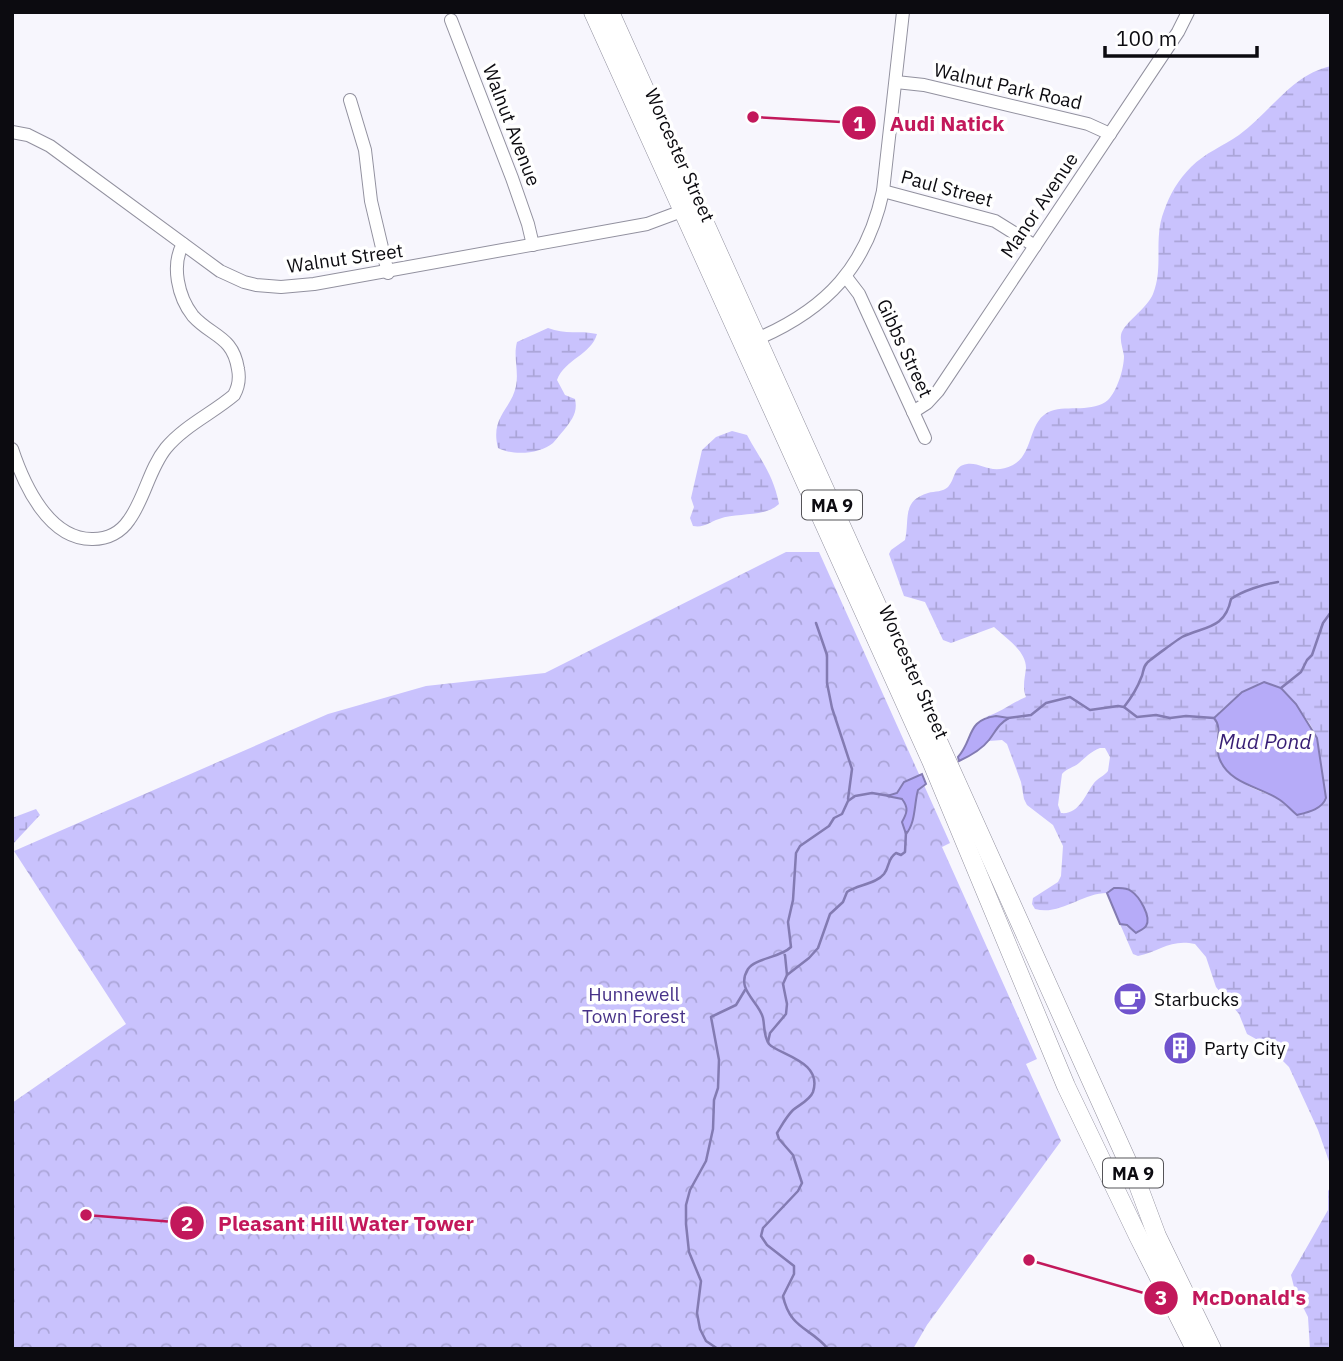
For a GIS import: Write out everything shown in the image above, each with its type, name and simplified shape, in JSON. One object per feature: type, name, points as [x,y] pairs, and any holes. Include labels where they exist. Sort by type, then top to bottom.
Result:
[{"type":"highway","name":"Worcester Street","points":[[593,12],[932,763],[1055,1061],[1195,1349]]},
{"type":"highway","name":"Worcester Street","points":[[610,12],[1138,1185],[1154,1228],[1212,1349]]},
{"type":"highway","points":[[1118,1194],[1138,1185]]},
{"type":"street","points":[[757,339],[785,327],[810,311],[846,277],[872,230],[883,191],[903,12]]},
{"type":"street","name":"Manor Avenue","points":[[914,412],[938,391],[1178,32],[1188,12]]},
{"type":"street","name":"Walnut Avenue","points":[[451,20],[509,169],[533,245]]},
{"type":"street","name":"Walnut Park Road","points":[[896,82],[924,85],[1088,124],[1110,134]]},
{"type":"street","points":[[350,100],[365,150],[371,201],[388,273]]},
{"type":"street","name":"Walnut Street","points":[[12,132],[28,135],[50,146],[220,271],[256,285],[281,287],[314,284],[388,273],[648,224],[682,211]]},
{"type":"street","name":"Paul Street","points":[[883,191],[995,221],[1035,246]]},
{"type":"street","points":[[12,449],[32,494],[53,522],[77,538],[108,537],[129,520],[156,464],[168,446],[234,395],[239,383],[234,351],[225,340],[194,317],[183,297],[176,264],[183,244]]},
{"type":"street","name":"Gibbs Street","points":[[846,277],[859,294],[925,438]]},
{"type":"green space","points":[[1331,66],[1331,1167],[1318,1130],[1289,1067],[1275,1053],[1267,1039],[1256,1039],[1247,1034],[1239,1014],[1216,987],[1206,957],[1195,944],[1179,943],[1138,956],[1133,954],[1120,924],[1132,928],[1147,926],[1147,914],[1109,890],[1107,893],[1089,896],[1062,907],[1035,909],[1033,898],[1058,882],[1061,876],[1063,846],[1053,825],[1027,805],[1007,744],[1002,740],[989,741],[996,727],[1008,718],[986,717],[1026,697],[1026,668],[1023,656],[1015,645],[994,627],[951,643],[943,640],[925,602],[904,596],[889,554],[905,540],[908,512],[914,501],[919,496],[946,489],[959,467],[972,464],[999,469],[1013,465],[1025,453],[1034,429],[1043,415],[1058,409],[1088,408],[1108,400],[1117,386],[1123,367],[1123,330],[1153,294],[1158,274],[1161,221],[1175,188],[1196,162],[1239,135],[1293,86]],"holes":[[[1281,688],[1315,733],[1325,791],[1311,811],[1297,815],[1281,800],[1250,787],[1232,775],[1217,733],[1219,712],[1242,692]],[[1100,748],[1105,748],[1110,757],[1108,771],[1094,783],[1077,808],[1061,813],[1058,805],[1062,774]]]},
{"type":"green space","points":[[548,328],[597,334],[589,347],[566,367],[557,380],[565,395],[575,399],[574,416],[548,447],[526,453],[504,451],[498,448],[496,437],[499,421],[516,386],[517,342]]},
{"type":"green space","points":[[732,431],[747,435],[770,476],[779,504],[766,511],[726,517],[693,526],[690,518],[694,507],[691,498],[702,450],[716,437]]},
{"type":"green space","name":"Hunnewell Town Forest","points":[[786,552],[819,552],[950,843],[942,847],[1037,1059],[1026,1064],[1061,1141],[927,1325],[913,1349],[12,1349],[12,1103],[126,1024],[14,851],[328,714],[426,686],[545,673]]},
{"type":"green space","points":[[36,809],[40,815],[12,845],[12,818]]},
{"type":"green space","points":[[1331,1186],[1331,1349],[1310,1349],[1308,1317],[1295,1291],[1291,1275],[1328,1210],[1328,1191]]},
{"type":"water","name":"Mud Pond","points":[[1264,682],[1281,688],[1296,704],[1317,738],[1326,798],[1318,807],[1297,815],[1280,800],[1231,775],[1218,755],[1218,727],[1214,718],[1242,692]]},
{"type":"water","points":[[986,718],[1009,718],[983,746],[959,761],[958,757],[975,726]]},
{"type":"water","points":[[922,774],[926,784],[918,790],[913,818],[906,834],[902,822],[906,805],[902,799],[887,796],[897,793],[904,782]]},
{"type":"water","points":[[1114,888],[1129,890],[1138,897],[1144,907],[1147,922],[1145,927],[1136,933],[1127,925],[1120,924],[1107,893]]},
{"type":"waterway","points":[[1124,707],[1136,690],[1144,667],[1149,661],[1182,637],[1219,621],[1228,609],[1231,599],[1253,588],[1278,582]]},
{"type":"waterway","points":[[1281,688],[1301,672],[1312,655],[1323,623],[1331,612]]},
{"type":"waterway","points":[[816,623],[827,655],[827,683],[832,708],[852,769],[848,799]]},
{"type":"waterway","points":[[1008,718],[1031,715],[1046,703],[1070,697],[1090,710],[1118,706],[1124,707],[1137,717],[1156,715],[1170,718],[1214,718]]},
{"type":"waterway","points":[[828,1349],[790,1315],[783,1296],[794,1274],[794,1266],[767,1245],[761,1236],[763,1228],[798,1191],[802,1183],[793,1155],[777,1133],[793,1110],[812,1095],[814,1081],[812,1073],[799,1060],[769,1044],[761,1012],[744,983],[751,965],[781,954],[791,947],[788,922],[793,900],[796,853],[800,846],[829,826],[855,796],[872,793],[890,796]]},
{"type":"waterway","points":[[787,975],[818,948],[830,914],[843,902],[847,892],[881,877],[893,855],[905,852],[906,832]]},
{"type":"waterway","points":[[768,1042],[770,1033],[786,1014],[783,984],[787,975],[785,955]]},
{"type":"waterway","points":[[718,1349],[706,1341],[700,1329],[697,1313],[701,1281],[689,1252],[686,1205],[690,1190],[706,1161],[713,1129],[719,1060],[711,1017],[736,1005],[745,990]]},
{"type":"place","name":"Audi Natick","points":[[753,117]]},
{"type":"place","name":"Starbucks","points":[[1130,999]]},
{"type":"place","name":"Party City","points":[[1180,1048]]},
{"type":"place","name":"Pleasant Hill Water Tower","points":[[86,1215]]},
{"type":"place","name":"McDonald's","points":[[1029,1260]]}]
